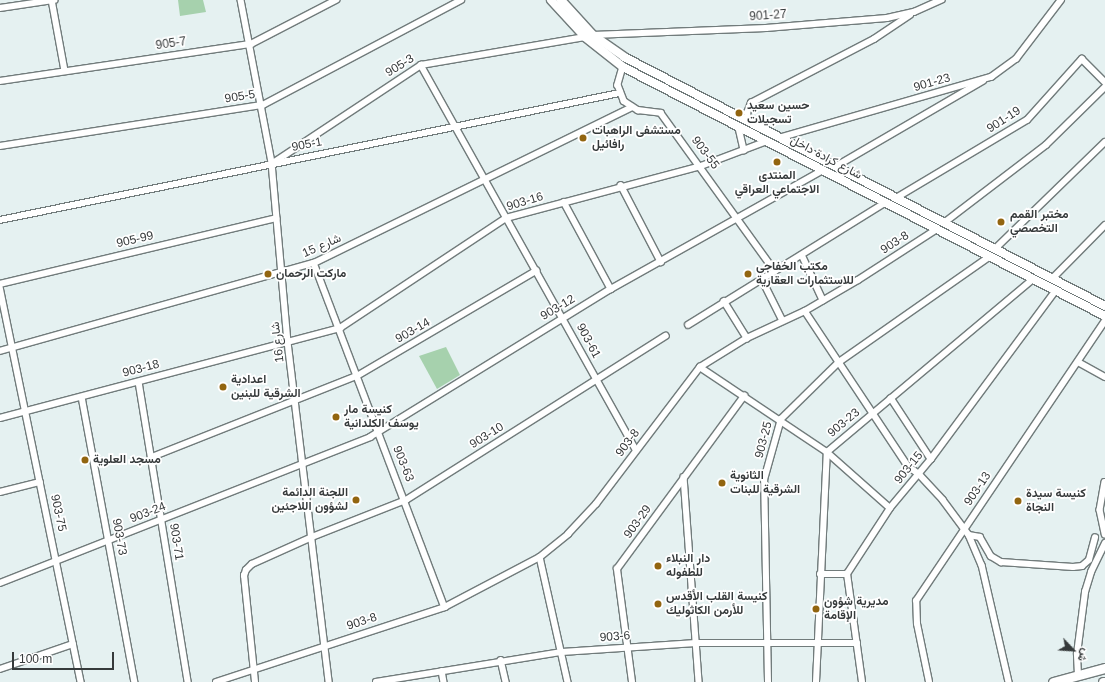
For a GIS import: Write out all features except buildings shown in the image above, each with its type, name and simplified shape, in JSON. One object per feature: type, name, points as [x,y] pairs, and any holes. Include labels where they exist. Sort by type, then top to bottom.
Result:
[{"type":"main road","name":"شارع كرادة داخل","points":[[551,0],[623,67],[736,124],[885,203],[1105,316]]},
{"type":"main road","name":"شارع كرادة داخل","points":[[561,0],[589,36],[624,57],[749,124],[1053,278],[1105,306]]},
{"type":"main road","points":[[1052,682],[1079,678],[1105,668]]},
{"type":"street","points":[[0,8],[53,0],[65,71]]},
{"type":"street","name":"شارع 16","points":[[241,0],[251,44],[272,163],[288,342],[297,400],[329,682]]},
{"type":"street","name":"905-7","points":[[0,81],[251,44],[336,0]]},
{"type":"street","name":"905-5","points":[[0,146],[262,105],[460,0]]},
{"type":"street","name":"901-27","points":[[589,36],[766,28],[887,18],[914,12],[941,0]]},
{"type":"street","name":"901-23","points":[[779,138],[991,77],[1016,59],[1061,0]]},
{"type":"street","points":[[749,124],[747,113],[751,103],[874,39],[914,12]]},
{"type":"street","name":"905-3","points":[[272,163],[421,65],[589,36]]},
{"type":"street","name":"901-19","points":[[896,198],[1027,120],[1082,59],[1105,82]]},
{"type":"street","name":"903-61","points":[[421,65],[636,449]]},
{"type":"street","points":[[623,67],[619,77],[620,92],[632,107]]},
{"type":"street","points":[[835,167],[991,77]]},
{"type":"street","points":[[944,223],[1046,145],[1105,87]]},
{"type":"street","name":"905-1","points":[[0,220],[620,92]]},
{"type":"street","name":"903-55","points":[[632,107],[661,113],[701,166],[775,271]]},
{"type":"street","name":"شارع 15","points":[[0,351],[282,274],[314,263],[632,107]]},
{"type":"street","points":[[736,124],[742,133],[744,150]]},
{"type":"street","name":"903-16","points":[[288,342],[340,328],[506,218],[621,186],[701,166],[767,141]]},
{"type":"street","points":[[995,249],[1105,142]]},
{"type":"street","name":"903-12","points":[[304,464],[378,432],[611,289],[739,219],[823,170]]},
{"type":"street","points":[[621,186],[661,262]]},
{"type":"street","points":[[564,202],[611,289]]},
{"type":"street","points":[[688,325],[724,301],[802,255],[885,203]]},
{"type":"street","name":"905-99","points":[[0,284],[276,218]]},
{"type":"street","points":[[1053,278],[1105,225]]},
{"type":"street","name":"903-8","points":[[216,682],[325,645],[445,607],[540,557],[568,534],[596,504],[636,449],[700,367],[747,338],[782,320],[805,311],[858,280],[937,229]]},
{"type":"street","points":[[802,255],[823,300]]},
{"type":"street","name":"903-25","points":[[768,682],[764,480],[780,419],[839,362],[989,256]]},
{"type":"street","name":"903-63","points":[[314,263],[340,328],[378,432],[406,500],[445,607]]},
{"type":"street","name":"903-14","points":[[152,457],[357,376],[536,271]]},
{"type":"street","points":[[762,279],[782,320]]},
{"type":"street","name":"903-23","points":[[816,682],[827,452],[1033,279]]},
{"type":"street","name":"903-75","points":[[0,287],[81,682]]},
{"type":"street","name":"903-15","points":[[847,574],[890,508],[931,459],[1056,290]]},
{"type":"street","points":[[724,301],[747,338]]},
{"type":"street","points":[[805,311],[908,466],[919,474],[965,528],[969,535],[982,565],[1009,682]]},
{"type":"street","name":"903-13","points":[[930,682],[917,624],[916,601],[1105,321]]},
{"type":"street","name":"903-10","points":[[254,670],[244,576],[246,570],[252,564],[406,500],[666,336]]},
{"type":"street","name":"903-18","points":[[0,418],[288,342]]},
{"type":"street","points":[[1078,362],[1105,377]]},
{"type":"street","points":[[700,367],[780,419],[827,452],[890,508]]},
{"type":"street","name":"903-71","points":[[139,382],[188,682]]},
{"type":"street","name":"903-29","points":[[632,682],[617,568],[744,396]]},
{"type":"street","name":"903-73","points":[[82,397],[134,682]]},
{"type":"street","points":[[891,398],[931,459]]},
{"type":"street","name":"903-24","points":[[0,583],[304,464]]},
{"type":"street","points":[[684,477],[699,682]]},
{"type":"street","points":[[0,492],[40,482]]},
{"type":"street","points":[[1105,482],[1100,510],[1105,534]]},
{"type":"street","points":[[969,535],[980,537],[991,556],[1001,562],[1073,567],[1082,566],[1089,560],[1095,538]]},
{"type":"street","points":[[1079,678],[1077,654],[1085,592],[1091,572],[1105,543]]},
{"type":"street","points":[[540,557],[568,682]]},
{"type":"street","points":[[820,574],[847,574],[862,682]]},
{"type":"street","name":"903-6","points":[[376,682],[501,660],[562,652],[696,643],[857,643]]},
{"type":"street","points":[[0,669],[73,644]]},
{"type":"street","points":[[501,660],[506,682]]},
{"type":"street","points":[[254,670],[255,682]]},
{"type":"street","points":[[442,671],[444,682]]},
{"type":"green space","points":[[178,0],[203,0],[206,12],[180,16]]},
{"type":"green space","points":[[446,347],[460,375],[437,389],[419,356]]},
{"type":"place","name":"حسين سعيد تسجيلات","points":[[739,113]]},
{"type":"place","name":"مستشفى الراهبات رافائيل","points":[[583,138]]},
{"type":"place","name":"المنتدى الاجتماعي العراقي","points":[[777,162]]},
{"type":"place","name":"مختبر القمم التخصصي","points":[[1001,222]]},
{"type":"place","name":"ماركت الرحمان","points":[[268,274]]},
{"type":"place","name":"مكتب الخفاجي للاستثمارات العقارية","points":[[748,274]]},
{"type":"place","name":"اعدادية الشرقية للبنين","points":[[223,387]]},
{"type":"place","name":"كنيسة مار يوسف الكلدانية","points":[[336,417]]},
{"type":"place","name":"مسجد العلوية","points":[[85,460]]},
{"type":"place","name":"الثانوية الشرقية للبنات","points":[[722,483]]},
{"type":"place","name":"اللجنة الدائمة لشؤون اللاجئين","points":[[356,500]]},
{"type":"place","name":"كنيسة سيدة النجاة","points":[[1018,501]]},
{"type":"place","name":"دار النبلاء للطفوله","points":[[658,566]]},
{"type":"place","name":"كنيسة القلب الأقدس للأرمن الكاثوليك","points":[[658,604]]},
{"type":"place","name":"مديرية شؤون الإقامة","points":[[816,609]]}]
